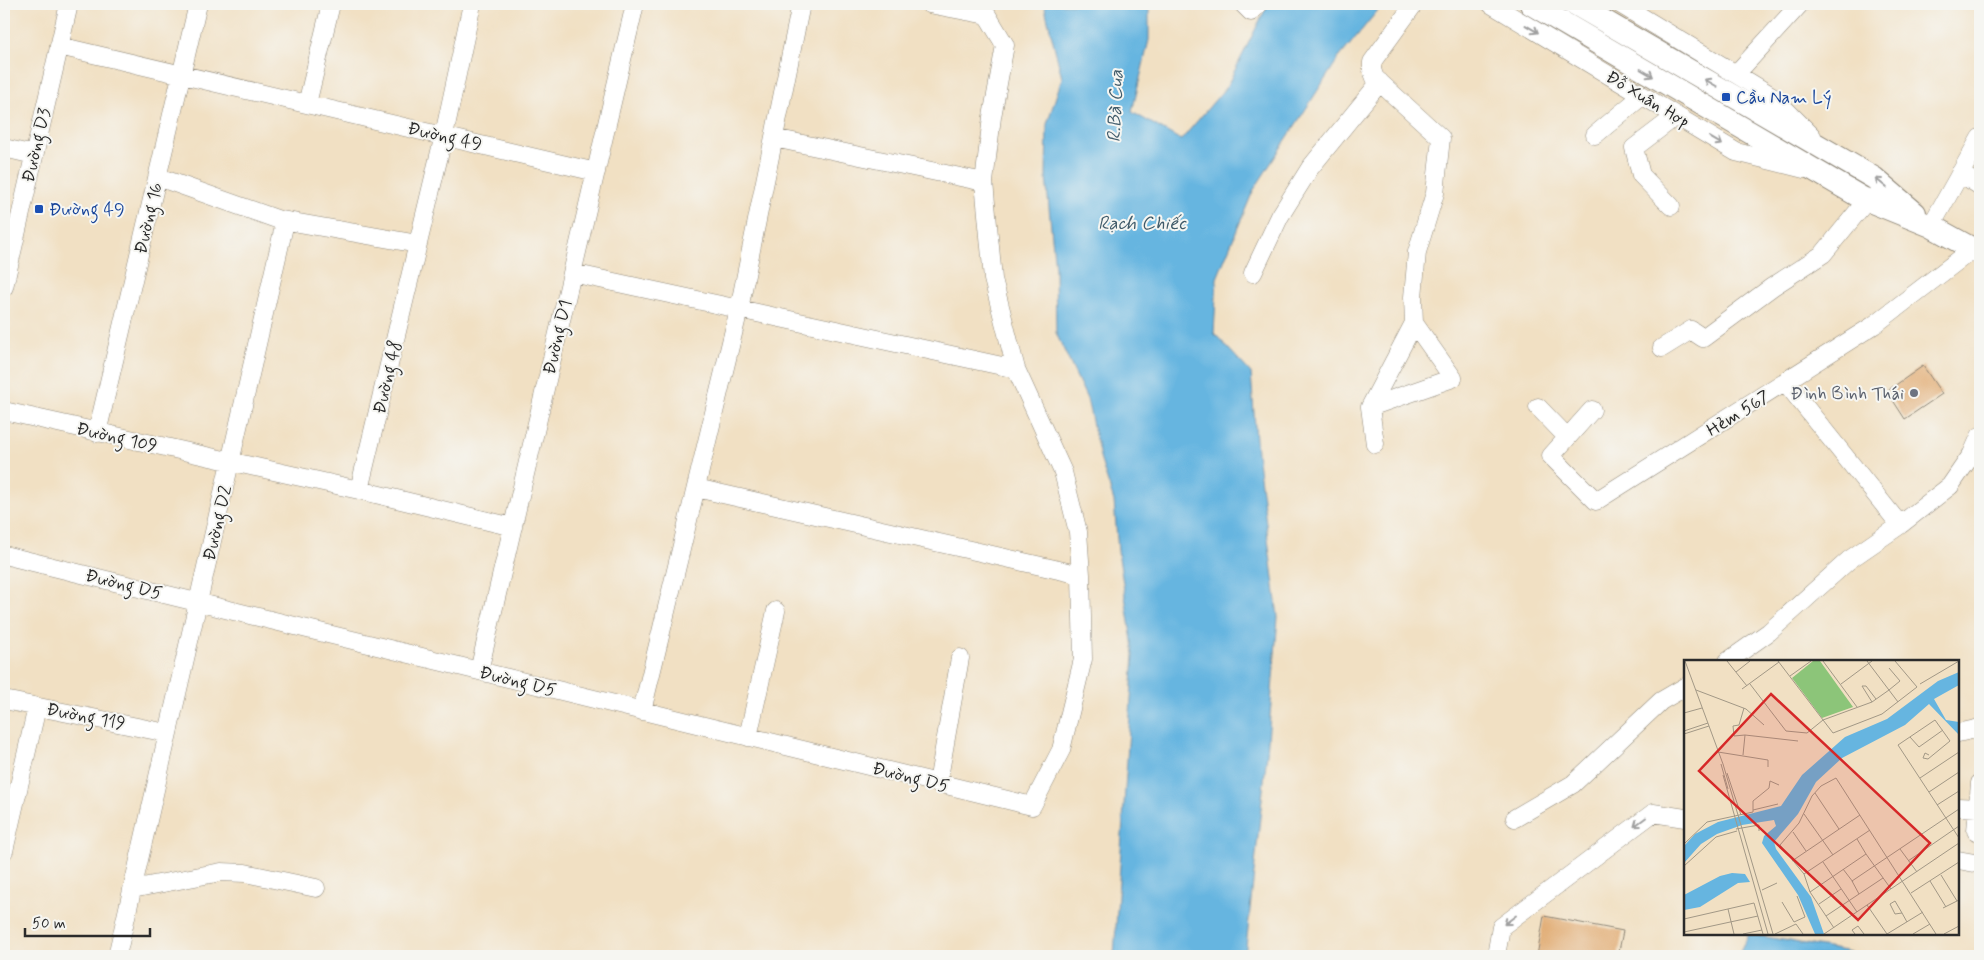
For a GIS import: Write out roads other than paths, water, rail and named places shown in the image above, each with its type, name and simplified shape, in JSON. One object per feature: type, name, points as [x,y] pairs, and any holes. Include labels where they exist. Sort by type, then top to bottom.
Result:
[{"type":"main road","name":"Đỗ Xuân Hợp","points":[[1531,4],[1815,172],[1867,200],[1932,226],[1977,251]]},
{"type":"main road","name":"Đỗ Xuân Hợp","points":[[1575,4],[1874,178],[1932,226]]},
{"type":"street","name":"Đường D3","points":[[4,287],[69,4]]},
{"type":"street","name":"Đường 16","points":[[97,432],[183,75],[198,4]]},
{"type":"street","points":[[307,104],[331,4]]},
{"type":"street","name":"Đường 48","points":[[359,490],[444,135],[472,4]]},
{"type":"street","name":"Đường D1","points":[[479,671],[636,4]]},
{"type":"street","points":[[642,711],[739,309],[801,4]]},
{"type":"street","points":[[696,488],[1081,575],[1078,532],[1063,472],[1016,369],[993,279],[984,182],[992,117],[1005,45],[987,15],[929,4]]},
{"type":"street","points":[[1243,4],[1251,12],[1258,4]]},
{"type":"street","points":[[1375,444],[1370,407],[1414,323],[1413,297],[1418,252],[1435,193],[1441,138],[1380,82],[1372,70],[1372,62],[1414,4]]},
{"type":"street","name":"Đỗ Xuân Hợp","points":[[1491,4],[1736,152],[1815,172]]},
{"type":"street","name":"Đỗ Xuân Hợp","points":[[1620,4],[1772,96],[1827,151]]},
{"type":"street","points":[[1736,74],[1800,4]]},
{"type":"street","name":"Đường 49","points":[[59,46],[596,172]]},
{"type":"street","points":[[1253,274],[1280,216],[1310,168],[1380,82]]},
{"type":"street","points":[[1595,135],[1642,96]]},
{"type":"street","points":[[1671,206],[1641,175],[1634,148],[1676,116]]},
{"type":"street","points":[[774,138],[984,182]]},
{"type":"street","points":[[1932,226],[1980,138]]},
{"type":"street","points":[[4,148],[34,155]]},
{"type":"street","points":[[1960,173],[1980,186]]},
{"type":"street","points":[[158,177],[285,222],[418,244]]},
{"type":"street","points":[[1662,348],[1691,330],[1703,338],[1772,287],[1809,265],[1829,248],[1867,200]]},
{"type":"street","name":"Đường D2","points":[[117,956],[167,733],[200,603],[285,222]]},
{"type":"street","name":"Hẻm 567","points":[[1567,437],[1551,456],[1596,501],[1786,383],[1874,325],[1977,251]]},
{"type":"street","points":[[572,273],[1016,369]]},
{"type":"street","points":[[1370,407],[1453,378],[1414,323]]},
{"type":"street","points":[[1786,383],[1900,525]]},
{"type":"street","points":[[1538,407],[1567,437],[1592,410]]},
{"type":"street","name":"Đường 109","points":[[4,411],[231,464]]},
{"type":"street","points":[[1729,660],[1769,632],[1849,560],[1900,525],[1950,486],[1976,458],[1980,436]]},
{"type":"street","points":[[231,464],[359,490],[513,527]]},
{"type":"street","name":"Đường D5","points":[[4,555],[1032,806],[1061,750],[1083,659],[1081,575]]},
{"type":"street","points":[[748,737],[776,611]]},
{"type":"street","points":[[938,783],[960,658]]},
{"type":"street","points":[[1515,818],[1573,784],[1661,701],[1684,688]]},
{"type":"street","name":"Đường 119","points":[[4,700],[167,733]]},
{"type":"street","points":[[4,851],[37,706]]},
{"type":"street","points":[[1959,733],[1980,728]]},
{"type":"street","points":[[1978,831],[1980,783]]},
{"type":"street","points":[[1959,807],[1978,808]]},
{"type":"street","points":[[1496,956],[1501,927],[1653,813],[1684,818]]},
{"type":"street","points":[[1959,860],[1980,864]]},
{"type":"street","points":[[132,889],[221,872],[245,873],[316,888]]},
{"type":"water","name":"Rạch Chiếc","points":[[1044,4],[1149,4],[1149,40],[1132,112],[1181,140],[1227,86],[1268,4],[1383,4],[1338,59],[1253,191],[1217,278],[1214,333],[1251,373],[1257,453],[1278,617],[1267,753],[1245,956],[1114,956],[1134,654],[1118,551],[1114,501],[1101,461],[1087,399],[1056,333],[1055,268],[1046,177],[1047,124],[1062,78]]},
{"type":"water","points":[[1748,935],[1755,935],[1873,956],[1738,956]]},
{"type":"place","name":"Cầu Nam Lý","points":[[1726,97]]},
{"type":"place","name":"Đường 49","points":[[39,209]]},
{"type":"place","name":"Đình Bình Thái","points":[[1914,393]]},
{"type":"water label","name":"R.Bà Cua","points":[[1114,106]]}]
